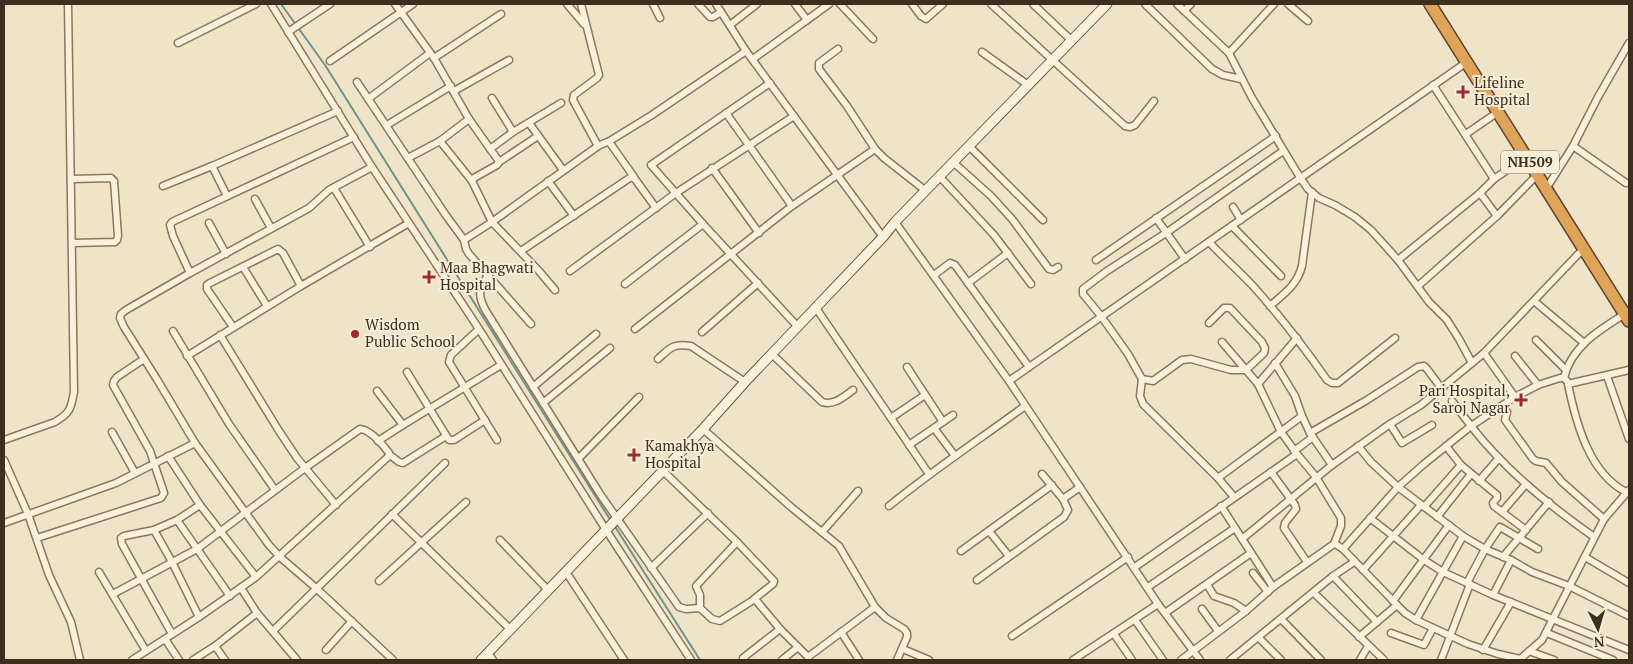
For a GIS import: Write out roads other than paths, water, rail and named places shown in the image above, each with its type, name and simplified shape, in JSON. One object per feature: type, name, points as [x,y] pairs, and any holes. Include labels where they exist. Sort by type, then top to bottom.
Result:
[{"type":"highway","name":"NH509","points":[[1430,4],[1627,317]]},
{"type":"main road","points":[[481,660],[491,656],[510,629],[703,429],[895,222],[1107,4]]},
{"type":"street","points":[[4,440],[55,422],[67,414],[71,408],[74,392],[68,4]]},
{"type":"street","points":[[178,43],[256,4]]},
{"type":"street","points":[[271,4],[290,31],[372,167],[501,365],[612,523],[691,660]]},
{"type":"street","points":[[290,31],[330,4]]},
{"type":"street","points":[[395,4],[432,56],[469,119],[499,162]]},
{"type":"street","points":[[330,61],[413,4]]},
{"type":"street","points":[[567,4],[585,25]]},
{"type":"street","points":[[581,4],[599,75],[574,95],[573,98],[598,146]]},
{"type":"street","points":[[653,4],[660,18]]},
{"type":"street","points":[[698,4],[710,17],[721,12]]},
{"type":"street","points":[[716,4],[746,51],[883,237]]},
{"type":"street","points":[[730,25],[757,4]]},
{"type":"street","points":[[795,4],[807,20]]},
{"type":"street","points":[[753,59],[830,4]]},
{"type":"street","points":[[840,4],[873,38]]},
{"type":"street","points":[[912,4],[923,18],[926,19],[942,4]]},
{"type":"street","points":[[991,4],[1125,126],[1130,127],[1134,125],[1154,101]]},
{"type":"street","points":[[1033,4],[1071,40]]},
{"type":"street","points":[[1145,4],[1212,69],[1223,75],[1241,79]]},
{"type":"street","points":[[1177,4],[1228,54],[1301,179],[1319,198],[1355,217],[1371,230],[1447,320],[1472,363]]},
{"type":"street","points":[[1184,11],[1191,4]]},
{"type":"street","points":[[1228,54],[1274,4]]},
{"type":"street","points":[[1288,4],[1308,20]]},
{"type":"street","points":[[368,99],[432,56],[501,14]]},
{"type":"street","points":[[1546,189],[1573,146],[1629,43]]},
{"type":"street","points":[[838,49],[819,63],[819,69],[847,106],[875,149],[926,191]]},
{"type":"street","points":[[464,240],[598,146],[608,142],[652,115],[746,51]]},
{"type":"street","points":[[982,52],[1028,85]]},
{"type":"street","points":[[387,125],[509,60]]},
{"type":"street","points":[[1009,381],[1467,62]]},
{"type":"street","points":[[357,82],[464,240],[466,249],[531,324]]},
{"type":"street","points":[[770,83],[652,164],[652,166],[798,327]]},
{"type":"street","points":[[1433,86],[1494,179]]},
{"type":"street","points":[[492,98],[513,132]]},
{"type":"street","points":[[490,149],[513,132],[561,103]]},
{"type":"street","points":[[163,186],[338,111]]},
{"type":"street","points":[[1466,134],[1498,112]]},
{"type":"street","points":[[726,113],[792,206]]},
{"type":"street","points":[[570,271],[712,168],[794,116]]},
{"type":"street","points":[[408,158],[440,141],[469,119]]},
{"type":"street","points":[[529,123],[563,170]]},
{"type":"street","points":[[472,182],[474,178],[497,165],[538,136]]},
{"type":"street","points":[[1096,260],[1276,136]]},
{"type":"street","points":[[190,273],[173,236],[170,225],[172,222],[354,137]]},
{"type":"street","points":[[440,141],[472,182],[492,222],[555,290]]},
{"type":"street","points":[[608,142],[656,208]]},
{"type":"street","points":[[969,146],[1043,220]]},
{"type":"street","points":[[1573,146],[1626,183]]},
{"type":"street","points":[[635,329],[792,206],[875,149]]},
{"type":"street","points":[[1234,497],[1218,478],[1143,404],[1140,396],[1142,379],[1128,354],[1083,294],[1083,289],[1283,151]]},
{"type":"street","points":[[1398,260],[1480,193],[1494,179],[1526,156]]},
{"type":"street","points":[[953,162],[991,196],[1012,219],[1049,269],[1053,270],[1058,267]]},
{"type":"street","points":[[212,166],[227,196]]},
{"type":"street","points":[[372,167],[324,194],[308,208],[190,273],[121,314],[121,321],[195,443],[280,557],[393,660]]},
{"type":"street","points":[[712,168],[758,233]]},
{"type":"street","points":[[1418,286],[1497,216],[1537,175]]},
{"type":"street","points":[[521,252],[629,178],[634,177]]},
{"type":"street","points":[[940,177],[980,220],[1031,284]]},
{"type":"street","points":[[72,179],[111,178],[114,181],[118,236],[114,242],[73,243]]},
{"type":"street","points":[[548,181],[574,216]]},
{"type":"street","points":[[334,188],[370,247]]},
{"type":"street","points":[[1270,306],[1295,283],[1299,276],[1312,192]]},
{"type":"street","points":[[1480,193],[1497,216]]},
{"type":"street","points":[[255,199],[271,228]]},
{"type":"street","points":[[1233,207],[1241,220]]},
{"type":"street","points":[[1156,218],[1185,259]]},
{"type":"street","points":[[895,222],[1009,381],[1158,604],[1200,660]]},
{"type":"street","points":[[209,223],[226,254]]},
{"type":"street","points":[[187,356],[267,306],[409,223]]},
{"type":"street","points":[[625,284],[703,224]]},
{"type":"street","points":[[1232,226],[1281,276]]},
{"type":"street","points":[[1209,242],[1251,284],[1297,338],[1327,380],[1332,383],[1338,383],[1395,338]]},
{"type":"street","points":[[1242,539],[1316,477],[1390,424],[1421,405],[1484,353],[1584,248]]},
{"type":"street","points":[[233,327],[207,287],[210,283],[278,249],[301,286]]},
{"type":"street","points":[[968,283],[1008,253]]},
{"type":"street","points":[[934,275],[952,263],[1029,367]]},
{"type":"street","points":[[243,267],[267,306]]},
{"type":"street","points":[[488,275],[480,291],[482,303],[579,458],[600,494],[612,523],[651,568],[679,607],[686,610],[700,608]]},
{"type":"street","points":[[702,332],[758,283]]},
{"type":"street","points":[[1534,301],[1584,343]]},
{"type":"street","points":[[816,308],[929,474]]},
{"type":"street","points":[[1142,379],[1153,380],[1182,360],[1191,359],[1231,370],[1246,370],[1264,353],[1265,348],[1262,342],[1230,308],[1224,308],[1208,323]]},
{"type":"street","points":[[1334,544],[1343,549],[1405,613],[1416,620],[1483,650],[1519,660],[1536,646],[1547,633],[1552,618],[1604,519],[1628,491],[1610,482],[1591,454],[1584,441],[1566,381],[1566,370],[1584,343],[1596,332],[1627,317]]},
{"type":"street","points":[[479,329],[451,355],[449,362],[466,386],[497,440]]},
{"type":"street","points":[[173,331],[229,424],[275,490]]},
{"type":"street","points":[[533,387],[596,334]]},
{"type":"street","points":[[220,335],[279,431],[305,468],[336,505]]},
{"type":"street","points":[[1258,384],[1297,338]]},
{"type":"street","points":[[1536,340],[1566,370]]},
{"type":"street","points":[[1181,660],[1273,587],[1334,544],[1341,526],[1341,518],[1316,477],[1295,453],[1281,432],[1258,384],[1222,342]]},
{"type":"street","points":[[658,359],[673,346],[691,346],[745,382]]},
{"type":"street","points":[[543,403],[610,348]]},
{"type":"street","points":[[1484,353],[1515,397]]},
{"type":"street","points":[[772,355],[822,402],[828,404],[834,402],[852,390]]},
{"type":"street","points":[[1515,356],[1538,385]]},
{"type":"street","points":[[37,538],[161,498],[164,493],[155,464],[113,385],[117,377],[144,359]]},
{"type":"street","points":[[1275,363],[1295,396],[1311,435],[1332,465]]},
{"type":"street","points":[[378,441],[501,365]]},
{"type":"street","points":[[1135,567],[1271,472],[1295,453],[1311,435],[1418,367],[1424,366],[1442,388]]},
{"type":"street","points":[[907,368],[943,422]]},
{"type":"street","points":[[1343,549],[1398,487],[1424,464],[1470,426],[1515,397],[1538,385],[1607,376],[1629,370]]},
{"type":"street","points":[[406,372],[449,440],[454,440],[485,420]]},
{"type":"street","points":[[1607,376],[1627,423],[1629,439]]},
{"type":"street","points":[[378,391],[403,426]]},
{"type":"street","points":[[891,418],[925,395]]},
{"type":"street","points":[[579,458],[639,397]]},
{"type":"street","points":[[1452,401],[1490,450],[1526,484],[1594,537]]},
{"type":"street","points":[[1503,405],[1507,412],[1505,420],[1533,459],[1546,463],[1562,482],[1604,519]]},
{"type":"street","points":[[889,506],[929,474],[1025,406]]},
{"type":"street","points":[[910,445],[953,415]]},
{"type":"street","points":[[1218,478],[1302,416]]},
{"type":"street","points":[[1390,424],[1402,443],[1432,425]]},
{"type":"street","points":[[934,428],[955,456]]},
{"type":"street","points":[[113,594],[197,549],[360,429],[364,429],[390,455],[399,462],[404,463],[446,436]]},
{"type":"street","points":[[703,429],[838,546],[874,607],[907,633],[903,649],[897,660]]},
{"type":"street","points":[[112,432],[136,473]]},
{"type":"street","points":[[4,523],[116,483],[195,443]]},
{"type":"street","points":[[1358,446],[1371,462],[1398,487],[1463,536],[1532,572],[1569,586],[1629,616]]},
{"type":"street","points":[[1446,446],[1461,465],[1497,495],[1493,505],[1526,530]]},
{"type":"street","points":[[132,660],[199,617],[256,577],[390,455]]},
{"type":"street","points":[[168,456],[200,505],[256,577]]},
{"type":"street","points":[[1479,481],[1499,458]]},
{"type":"street","points":[[4,460],[28,514],[49,575],[71,622],[80,660]]},
{"type":"street","points":[[273,631],[445,463]]},
{"type":"street","points":[[1363,570],[1461,465]]},
{"type":"street","points":[[662,470],[708,513],[737,542],[774,581],[773,584],[754,599],[720,621],[712,619],[700,608],[700,595],[696,586],[737,542]]},
{"type":"street","points":[[1271,472],[1295,505],[1296,509],[1285,523],[1284,528],[1307,562]]},
{"type":"street","points":[[977,580],[1064,517],[1068,510],[1063,499],[1042,474]]},
{"type":"street","points":[[1437,517],[1471,474]]},
{"type":"street","points":[[1502,512],[1526,484]]},
{"type":"street","points":[[960,551],[1052,485]]},
{"type":"street","points":[[1063,499],[1080,487]]},
{"type":"street","points":[[822,532],[858,491]]},
{"type":"street","points":[[379,582],[466,502]]},
{"type":"street","points":[[1504,557],[1549,502]]},
{"type":"street","points":[[172,634],[122,544],[121,538],[154,530],[176,520],[200,505]]},
{"type":"street","points":[[1221,506],[1273,587]]},
{"type":"street","points":[[651,568],[708,513]]},
{"type":"street","points":[[392,514],[510,629]]},
{"type":"street","points":[[1370,518],[1424,560],[1444,572],[1492,595],[1629,650]]},
{"type":"street","points":[[176,520],[230,596]]},
{"type":"street","points":[[1359,637],[1395,603],[1449,525]]},
{"type":"street","points":[[1441,660],[1468,584],[1485,549],[1500,527],[1538,549]]},
{"type":"street","points":[[1148,588],[1235,528]]},
{"type":"street","points":[[154,530],[199,617]]},
{"type":"street","points":[[989,531],[1009,556]]},
{"type":"street","points":[[1416,620],[1463,536]]},
{"type":"street","points":[[500,540],[548,590]]},
{"type":"street","points":[[1165,613],[1251,553]]},
{"type":"street","points":[[1585,556],[1629,583]]},
{"type":"street","points":[[1012,636],[1128,558]]},
{"type":"street","points":[[1492,595],[1511,560]]},
{"type":"street","points":[[1230,660],[1333,576],[1354,562]]},
{"type":"street","points":[[99,572],[146,651]]},
{"type":"street","points":[[566,572],[624,660]]},
{"type":"street","points":[[1253,573],[1268,592]]},
{"type":"street","points":[[1333,576],[1377,622]]},
{"type":"street","points":[[1207,584],[1214,596],[1234,603],[1246,610]]},
{"type":"street","points":[[241,588],[257,613],[273,631],[292,659]]},
{"type":"street","points":[[1314,593],[1384,660]]},
{"type":"street","points":[[754,599],[758,601],[780,629],[810,659],[874,607]]},
{"type":"street","points":[[1483,650],[1511,602]]},
{"type":"street","points":[[1073,660],[1158,604]]},
{"type":"street","points":[[1202,609],[1218,631]]},
{"type":"street","points":[[194,660],[257,613]]},
{"type":"street","points":[[1281,619],[1321,660]]},
{"type":"street","points":[[1135,620],[1162,660]]},
{"type":"street","points":[[326,650],[352,621]]},
{"type":"street","points":[[1391,633],[1424,645],[1433,628]]},
{"type":"street","points":[[744,658],[780,629]]},
{"type":"street","points":[[841,632],[859,660]]},
{"type":"street","points":[[1547,633],[1609,659]]},
{"type":"street","points":[[1114,634],[1132,660]]},
{"type":"street","points":[[1259,638],[1281,660]]},
{"type":"street","points":[[165,639],[179,660]]},
{"type":"street","points":[[215,646],[225,660]]},
{"type":"street","points":[[1360,660],[1368,646]]},
{"type":"street","points":[[782,660],[798,647]]},
{"type":"street","points":[[903,649],[929,660]]},
{"type":"street","points":[[1529,651],[1554,660]]},
{"type":"waterway","points":[[281,4],[325,65],[611,521]]},
{"type":"waterway","points":[[614,525],[700,660]]},
{"type":"place","name":"Lifeline Hospital","points":[[1463,92]]},
{"type":"place","name":"Maa Bhagwati Hospital","points":[[429,277]]},
{"type":"place","name":"Wisdom Public School","points":[[355,334]]},
{"type":"place","name":"Pari Hospital, Saroj Nagar","points":[[1521,400]]},
{"type":"place","name":"Kamakhya Hospital","points":[[634,455]]}]
